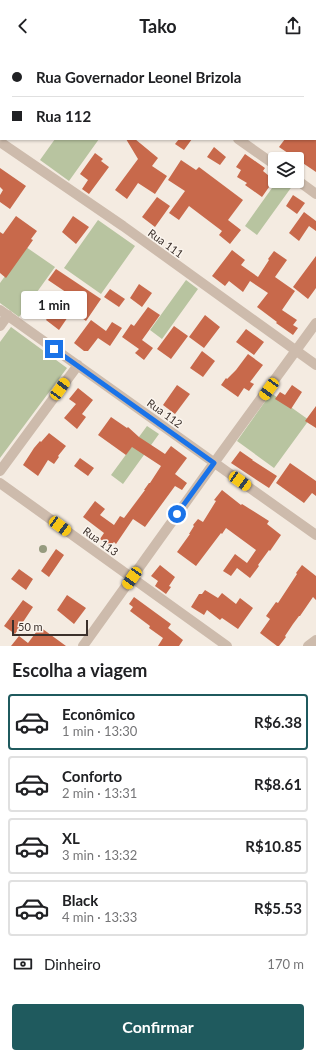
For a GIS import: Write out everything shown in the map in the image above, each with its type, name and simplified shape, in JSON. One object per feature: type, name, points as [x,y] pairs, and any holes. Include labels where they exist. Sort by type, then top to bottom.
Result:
[{"type":"street","points":[[239,140],[268,160]]},
{"type":"street","name":"Rua 111","points":[[0,142],[123,226],[316,365]]},
{"type":"street","points":[[304,185],[316,194]]},
{"type":"street","points":[[0,326],[4,313]]},
{"type":"street","name":"Rua 112","points":[[4,313],[316,535]]},
{"type":"street","points":[[83,646],[316,323]]},
{"type":"street","points":[[0,471],[78,365]]},
{"type":"street","name":"Rua 113","points":[[0,483],[227,646]]},
{"type":"street","points":[[308,646],[316,640]]},
{"type":"green space","points":[[54,140],[98,140],[69,181],[40,160]]},
{"type":"green space","points":[[272,188],[291,188],[257,235],[245,226]]},
{"type":"green space","points":[[98,220],[135,246],[101,294],[64,268]]},
{"type":"green space","points":[[26,247],[55,267],[19,317],[0,303],[0,283]]},
{"type":"green space","points":[[186,280],[198,289],[162,339],[150,330]]},
{"type":"green space","points":[[11,327],[67,368],[0,458],[0,342]]},
{"type":"green space","points":[[271,393],[309,420],[274,468],[237,441]]},
{"type":"green space","points":[[147,426],[159,434],[123,484],[111,475]]},
{"type":"building","points":[[127,140],[136,140],[158,158],[152,166],[167,176],[155,194],[138,183],[127,199],[115,190],[138,159]]},
{"type":"building","points":[[178,140],[191,140],[184,150],[175,144]]},
{"type":"building","points":[[284,140],[316,140],[316,172],[304,164],[304,152],[286,152],[279,147]]},
{"type":"building","points":[[214,147],[226,157],[220,165],[207,157]]},
{"type":"building","points":[[95,153],[103,159],[101,161],[109,167],[89,194],[82,189],[88,180],[80,174]]},
{"type":"building","points":[[245,154],[265,168],[263,171],[268,175],[268,188],[262,197],[245,185],[247,183],[237,177],[241,170],[236,167]]},
{"type":"building","points":[[181,160],[196,170],[199,167],[243,200],[228,220],[241,230],[230,244],[219,235],[222,231],[189,206],[179,220],[169,213],[185,191],[168,180]]},
{"type":"building","points":[[0,168],[26,186],[10,209],[0,202],[0,195],[3,190],[0,187]]},
{"type":"building","points":[[293,195],[305,203],[297,214],[286,206]]},
{"type":"building","points":[[157,197],[170,206],[155,227],[142,217]]},
{"type":"building","points":[[304,212],[316,221],[316,231],[309,226],[299,241],[289,233]]},
{"type":"building","points":[[16,216],[37,231],[31,239],[33,240],[6,278],[0,273],[0,232],[3,234]]},
{"type":"building","points":[[73,216],[89,227],[76,244],[62,232]]},
{"type":"building","points":[[232,250],[245,260],[241,265],[258,277],[274,251],[287,260],[275,277],[295,291],[282,310],[297,320],[293,325],[298,328],[293,335],[257,307],[268,293],[250,281],[243,292],[229,281],[225,286],[212,276]]},
{"type":"building","points":[[316,256],[316,288],[308,299],[293,287]]},
{"type":"building","points":[[56,269],[101,299],[86,321],[75,313],[82,303],[48,280]]},
{"type":"building","points":[[139,284],[152,293],[142,307],[130,298]]},
{"type":"building","points":[[110,289],[125,299],[119,307],[104,297]]},
{"type":"building","points":[[57,304],[70,314],[59,330],[46,320]]},
{"type":"building","points":[[148,307],[160,315],[142,340],[153,348],[144,360],[135,353],[139,349],[122,337],[131,324],[134,326]]},
{"type":"building","points":[[205,315],[220,327],[204,348],[189,337]]},
{"type":"building","points":[[91,320],[106,331],[112,322],[122,328],[110,346],[98,338],[88,351],[84,351],[74,343]]},
{"type":"building","points":[[174,326],[188,336],[171,359],[157,349]]},
{"type":"building","points":[[246,329],[264,342],[254,355],[236,342]]},
{"type":"building","points":[[202,351],[215,361],[203,377],[190,368]]},
{"type":"building","points":[[248,354],[263,365],[250,382],[254,384],[249,391],[244,388],[238,397],[221,385],[226,378],[227,379],[236,370]]},
{"type":"building","points":[[177,385],[190,394],[175,414],[163,405]]},
{"type":"building","points":[[292,385],[302,392],[291,409],[275,399],[280,392],[285,395]]},
{"type":"building","points":[[78,388],[93,400],[82,414],[86,417],[77,429],[64,418],[76,404],[69,399]]},
{"type":"building","points":[[316,406],[316,428],[305,421]]},
{"type":"building","points":[[111,417],[127,428],[128,427],[139,437],[165,454],[171,446],[187,458],[175,474],[187,483],[182,490],[175,486],[145,527],[133,519],[116,544],[114,542],[110,546],[100,539],[104,533],[83,517],[95,501],[105,509],[100,515],[114,525],[120,516],[124,518],[161,466],[132,447],[126,455],[98,435]]},
{"type":"building","points":[[49,433],[66,446],[54,464],[48,460],[38,476],[23,465],[34,448]]},
{"type":"building","points":[[240,451],[277,476],[269,488],[231,463]]},
{"type":"building","points":[[80,458],[94,468],[88,476],[74,466]]},
{"type":"building","points":[[290,463],[316,481],[316,496],[312,493],[304,503],[276,483]]},
{"type":"building","points":[[222,490],[241,505],[242,504],[269,521],[267,524],[281,535],[250,578],[237,568],[231,576],[223,571],[235,554],[247,563],[256,550],[226,528],[196,566],[177,552],[190,534],[194,526],[193,525],[198,519],[203,522],[216,501],[214,500]]},
{"type":"building","points":[[56,549],[64,555],[49,577],[41,571]]},
{"type":"building","points":[[160,565],[175,577],[166,594],[155,586],[158,581],[151,576]]},
{"type":"building","points":[[302,565],[316,576],[316,600],[313,597],[293,624],[285,636],[286,637],[279,646],[277,646],[260,633],[270,619],[266,616],[276,602],[278,603]]},
{"type":"building","points":[[19,569],[33,579],[26,590],[11,579]]},
{"type":"building","points":[[205,590],[218,598],[222,593],[236,604],[240,598],[253,608],[238,629],[222,618],[220,620],[207,610],[204,615],[191,607],[199,594],[202,594]]},
{"type":"building","points":[[67,595],[86,608],[74,624],[57,610]]},
{"type":"building","points":[[134,597],[171,624],[168,628],[183,640],[179,646],[158,646],[163,638],[130,611],[133,607],[129,604]]},
{"type":"building","points":[[23,600],[33,607],[15,634],[4,626]]},
{"type":"building","points":[[40,627],[66,646],[11,646],[19,636],[28,643]]},
{"type":"route","points":[[54,349],[214,463],[177,514]]}]
